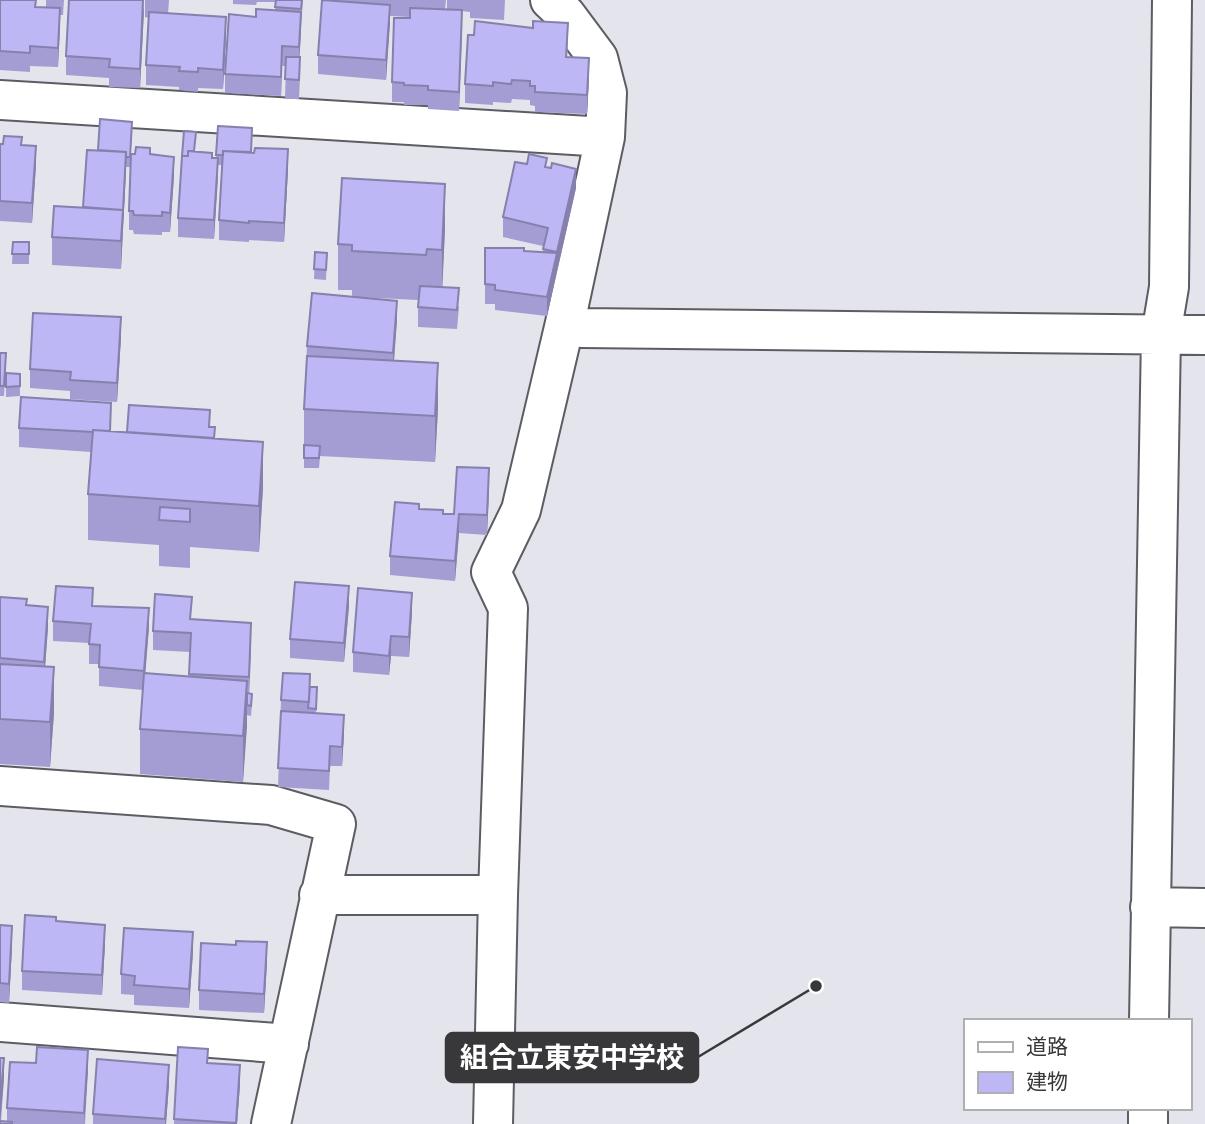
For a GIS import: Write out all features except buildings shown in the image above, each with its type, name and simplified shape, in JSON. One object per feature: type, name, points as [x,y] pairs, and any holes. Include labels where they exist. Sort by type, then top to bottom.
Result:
[{"type":"street","points":[[493,1124],[508,608],[491,572],[521,510],[605,137],[607,93],[597,58],[566,15],[550,0]]},
{"type":"street","points":[[1149,1019],[1161,335],[1169,286],[1172,0]]},
{"type":"street","points":[[0,100],[605,137]]},
{"type":"street","points":[[565,323],[582,328],[1205,335]]},
{"type":"street","points":[[0,786],[271,805],[336,824],[271,1124]]},
{"type":"street","points":[[319,895],[498,895]]},
{"type":"street","points":[[1150,907],[1205,908]]},
{"type":"street","points":[[0,1022],[289,1044]]},
{"type":"place","name":"組合立東安中学校","points":[[816,986]]}]
